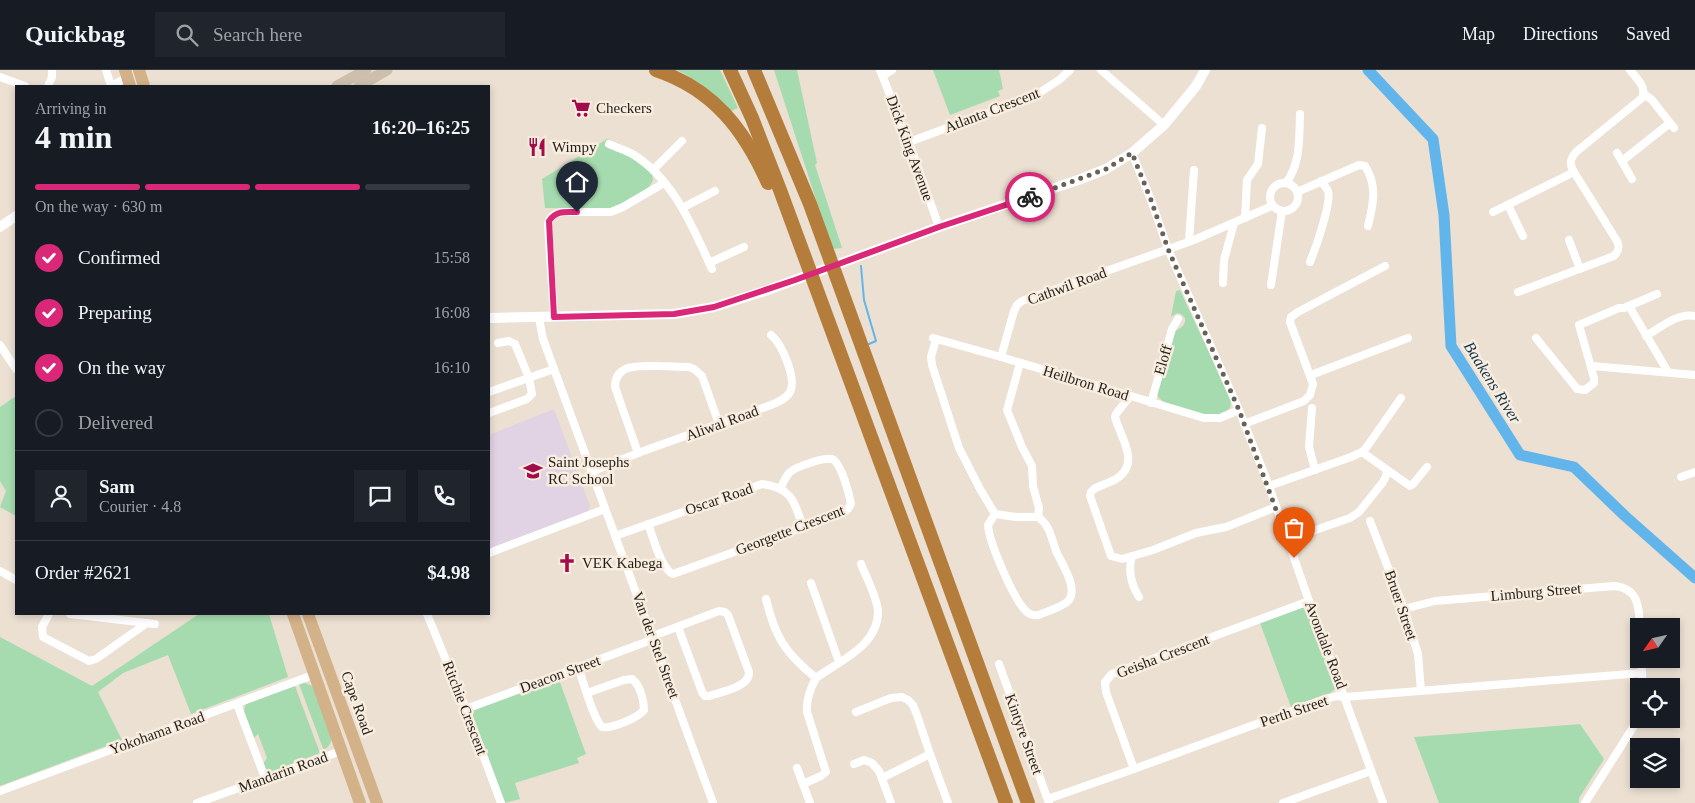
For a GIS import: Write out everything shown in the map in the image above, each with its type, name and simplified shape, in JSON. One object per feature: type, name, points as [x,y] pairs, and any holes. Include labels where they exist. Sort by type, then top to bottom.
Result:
[{"type":"highway","points":[[656,70],[687,83],[724,111],[736,126],[764,174],[785,222],[805,260]]},
{"type":"highway","points":[[730,70],[752,118],[1006,803]]},
{"type":"highway","points":[[754,70],[810,204]]},
{"type":"highway","points":[[764,70],[810,204],[1028,803]]},
{"type":"main road","points":[[139,70],[144,85]]},
{"type":"main road","points":[[339,85],[366,70]]},
{"type":"main road","points":[[361,85],[384,72]]},
{"type":"main road","points":[[371,85],[384,72]]},
{"type":"main road","name":"Cape Road","points":[[293,615],[313,675],[360,803]]},
{"type":"main road","name":"Cape Road","points":[[308,615],[377,803]]},
{"type":"street","points":[[48,85],[52,77],[52,70]]},
{"type":"street","points":[[106,70],[111,85]]},
{"type":"street","points":[[881,73],[892,70]]},
{"type":"street","name":"Atlanta Crescent","points":[[909,142],[1036,95],[1059,80],[1070,70]]},
{"type":"street","points":[[1101,70],[1164,125]]},
{"type":"street","points":[[490,318],[674,314],[714,307],[795,280],[939,227],[1106,169],[1132,153],[1164,125],[1196,86],[1205,70]]},
{"type":"street","points":[[1518,292],[1614,256],[1618,250],[1619,244],[1570,163],[1572,156],[1638,102],[1644,94],[1643,86],[1630,70]]},
{"type":"street","name":"Dick King Avenue","points":[[881,73],[909,142],[939,227]]},
{"type":"street","points":[[0,77],[22,85]]},
{"type":"street","points":[[118,85],[128,78]]},
{"type":"street","points":[[1622,161],[1672,126],[1652,100],[1644,94]]},
{"type":"street","points":[[1286,183],[1296,165],[1300,114]]},
{"type":"street","points":[[1245,218],[1247,180],[1258,164],[1262,128]]},
{"type":"street","points":[[653,170],[682,141]]},
{"type":"street","points":[[609,144],[632,153],[653,170],[664,183],[682,208],[711,266],[744,248]]},
{"type":"street","name":"Avondale Road","points":[[1132,153],[1168,249],[1239,410],[1269,486],[1383,803]]},
{"type":"street","points":[[1617,153],[1632,179]]},
{"type":"street","points":[[1297,192],[1358,165],[1364,166],[1374,192],[1368,226]]},
{"type":"street","points":[[1190,242],[1194,170]]},
{"type":"street","points":[[1493,212],[1574,172]]},
{"type":"street","points":[[1310,262],[1321,234],[1328,198],[1328,192],[1320,182]]},
{"type":"street","points":[[554,317],[549,221],[558,213],[617,210],[664,183]]},
{"type":"street","points":[[1286,183],[1297,192],[1298,199],[1295,206],[1289,211],[1282,212],[1272,206],[1269,195],[1272,188],[1278,184],[1286,183]]},
{"type":"street","points":[[682,208],[715,191]]},
{"type":"street","points":[[1508,205],[1523,236]]},
{"type":"street","name":"Cathwil Road","points":[[1001,357],[1014,311],[1022,301],[1190,242],[1272,206]]},
{"type":"street","points":[[1271,285],[1282,212]]},
{"type":"street","points":[[0,226],[15,218]]},
{"type":"street","points":[[1223,283],[1224,260],[1234,223]]},
{"type":"street","points":[[1221,228],[1228,240]]},
{"type":"street","points":[[1569,240],[1580,269]]},
{"type":"street","points":[[1244,424],[1304,401],[1310,395],[1313,384],[1290,322],[1291,317],[1385,266]]},
{"type":"street","points":[[1536,338],[1577,389],[1585,390],[1594,383],[1592,366],[1579,325],[1657,294]]},
{"type":"street","points":[[1629,306],[1668,372]]},
{"type":"street","points":[[1646,336],[1679,318],[1689,315],[1695,316]]},
{"type":"street","name":"Van der Stel Street","points":[[539,318],[543,338],[554,369],[713,803]]},
{"type":"street","name":"Eloff","points":[[1151,403],[1172,329],[1178,320]]},
{"type":"street","name":"Aliwal Road","points":[[591,472],[786,398],[790,392],[792,382],[790,373],[782,349],[771,335]]},
{"type":"street","points":[[1311,376],[1408,338]]},
{"type":"street","name":"Heilbron Road","points":[[995,514],[980,489],[957,441],[932,365],[931,357],[934,339],[1001,357],[1204,418],[1220,418],[1239,410]]},
{"type":"street","points":[[490,413],[530,397],[532,391],[529,378],[515,344],[509,340],[498,343]]},
{"type":"street","points":[[0,345],[15,368]]},
{"type":"street","points":[[1020,363],[1007,410],[1032,466],[1033,486],[1039,508],[1038,517]]},
{"type":"street","points":[[638,453],[615,387],[617,375],[624,369],[634,365],[689,367],[694,369],[702,376],[719,424]]},
{"type":"street","points":[[1592,366],[1695,374]]},
{"type":"street","points":[[490,392],[554,369]]},
{"type":"street","points":[[1130,396],[1115,418],[1129,456],[1128,466],[1117,478],[1094,489],[1090,496],[1111,556],[1122,560],[1196,533],[1226,527],[1276,507]]},
{"type":"street","points":[[1269,486],[1362,452],[1402,398]]},
{"type":"street","points":[[1312,408],[1309,447],[1315,470]]},
{"type":"street","points":[[1362,452],[1410,486],[1427,467]]},
{"type":"street","name":"Georgette Crescent","points":[[648,524],[664,565],[673,574],[843,513],[850,507],[850,498],[838,465],[834,460],[826,458],[793,470],[787,476],[780,489]]},
{"type":"street","points":[[1301,535],[1350,518],[1359,512],[1383,482],[1387,471]]},
{"type":"street","points":[[1681,477],[1695,472]]},
{"type":"street","name":"Oscar Road","points":[[615,536],[755,485],[769,485],[780,489]]},
{"type":"street","points":[[780,489],[790,495],[803,527]]},
{"type":"street","points":[[490,553],[606,509]]},
{"type":"street","points":[[995,514],[1016,517],[1038,517],[1046,524],[1050,532],[1070,583],[1072,594],[1066,603],[1034,616],[1026,612],[1010,586],[989,534],[988,525],[995,514]]},
{"type":"street","name":"Bruer Street","points":[[1370,521],[1404,609],[1418,654],[1421,691]]},
{"type":"street","points":[[1132,556],[1130,563],[1131,578],[1139,597]]},
{"type":"street","points":[[803,784],[826,772],[807,712],[806,703],[816,678],[862,646],[876,624],[878,612],[876,603],[861,564]]},
{"type":"street","points":[[0,571],[15,579]]},
{"type":"street","points":[[811,583],[839,662]]},
{"type":"street","name":"Limburg Street","points":[[1404,609],[1435,600],[1614,586],[1626,588],[1633,595],[1639,608],[1640,618]]},
{"type":"street","points":[[766,599],[775,628],[784,647],[816,678]]},
{"type":"street","name":"Geisha Crescent","points":[[1134,769],[1106,692],[1106,682],[1112,674],[1309,601]]},
{"type":"street","name":"Deacon Street","points":[[466,709],[719,611],[725,612],[728,615],[749,672],[749,677],[746,681],[705,696],[678,627]]},
{"type":"street","points":[[48,615],[42,627],[43,637],[88,661],[96,659],[151,623],[79,615]]},
{"type":"street","name":"Ritchie Crescent","points":[[427,615],[502,803]]},
{"type":"street","name":"Kintyre Street","points":[[999,664],[1048,801]]},
{"type":"street","points":[[578,667],[587,693],[599,724],[606,728],[637,717],[644,710],[644,704],[637,684],[632,680],[624,680],[587,693]]},
{"type":"street","points":[[1642,668],[1642,678]]},
{"type":"street","name":"Perth Street","points":[[1048,801],[1337,696],[1345,697],[1642,673]]},
{"type":"street","name":"Yokohama Road","points":[[0,791],[313,675]]},
{"type":"street","points":[[856,712],[891,698],[902,697],[908,700],[917,715],[948,803]]},
{"type":"street","points":[[237,704],[265,778]]},
{"type":"street","points":[[1585,803],[1632,728]]},
{"type":"street","name":"Mandarin Road","points":[[197,803],[341,751]]},
{"type":"street","points":[[882,778],[930,754]]},
{"type":"street","points":[[854,764],[860,761],[867,761],[879,770],[891,803]]},
{"type":"street","points":[[797,768],[810,803]]},
{"type":"street","points":[[1283,803],[1371,771]]},
{"type":"shaded area","name":"Saint Josephs RC School","points":[[554,409],[590,506],[587,514],[490,550],[490,435]]},
{"type":"green space","points":[[677,70],[720,70],[738,108],[729,112],[698,83]]},
{"type":"green space","points":[[774,70],[797,70],[817,163],[815,165],[842,248],[832,249]]},
{"type":"green space","points":[[933,70],[999,70],[1003,89],[998,91],[1000,96],[950,115]]},
{"type":"green space","points":[[607,139],[611,140],[605,145],[636,158],[652,173],[653,180],[649,187],[625,203],[612,208],[545,208],[542,179]]},
{"type":"green space","points":[[1180,290],[1231,400],[1230,408],[1223,414],[1205,415],[1165,403],[1157,394],[1174,332],[1183,326],[1185,322],[1185,318],[1181,314],[1177,313],[1171,317],[1176,291]]},
{"type":"green space","points":[[15,397],[15,515],[0,507],[6,491],[0,481],[0,407]]},
{"type":"green space","points":[[1300,608],[1309,611],[1336,685],[1335,689],[1330,693],[1291,707],[1260,623]]},
{"type":"green space","points":[[198,615],[269,615],[288,677],[191,714],[168,655],[123,673],[98,692],[122,740],[0,786],[0,637],[92,686]]},
{"type":"green space","points":[[558,677],[586,754],[577,758],[579,763],[515,783],[520,799],[504,803],[472,714],[475,709]]},
{"type":"green space","points":[[305,683],[313,686],[332,738],[324,751],[299,684]]},
{"type":"green space","points":[[295,686],[320,753],[273,771],[265,769],[263,764],[267,758],[258,734],[254,738],[244,712],[245,705]]},
{"type":"green space","points":[[1580,724],[1604,759],[1579,798],[1579,803],[1439,803],[1414,737]]},
{"type":"waterway","name":"Baakens River","points":[[1368,70],[1433,139],[1444,215],[1451,346],[1520,455],[1574,467],[1625,516],[1695,578]]},
{"type":"waterway","points":[[861,266],[864,300],[876,341],[869,344]]},
{"type":"way so far","points":[[1030,197],[1106,169],[1132,153],[1168,249],[1239,410],[1269,486],[1294,558]]},
{"type":"place","name":"Checkers","points":[[581,108]]},
{"type":"place","name":"Wimpy","points":[[537,147]]},
{"type":"place","name":"Saint Josephs RC School","points":[[533,471]]},
{"type":"place","name":"VEK Kabega","points":[[567,563]]},
{"type":"route","points":[[577,212],[558,213],[551,217],[549,221],[554,317],[674,314],[714,307],[765,291],[939,227],[1030,197]]}]
